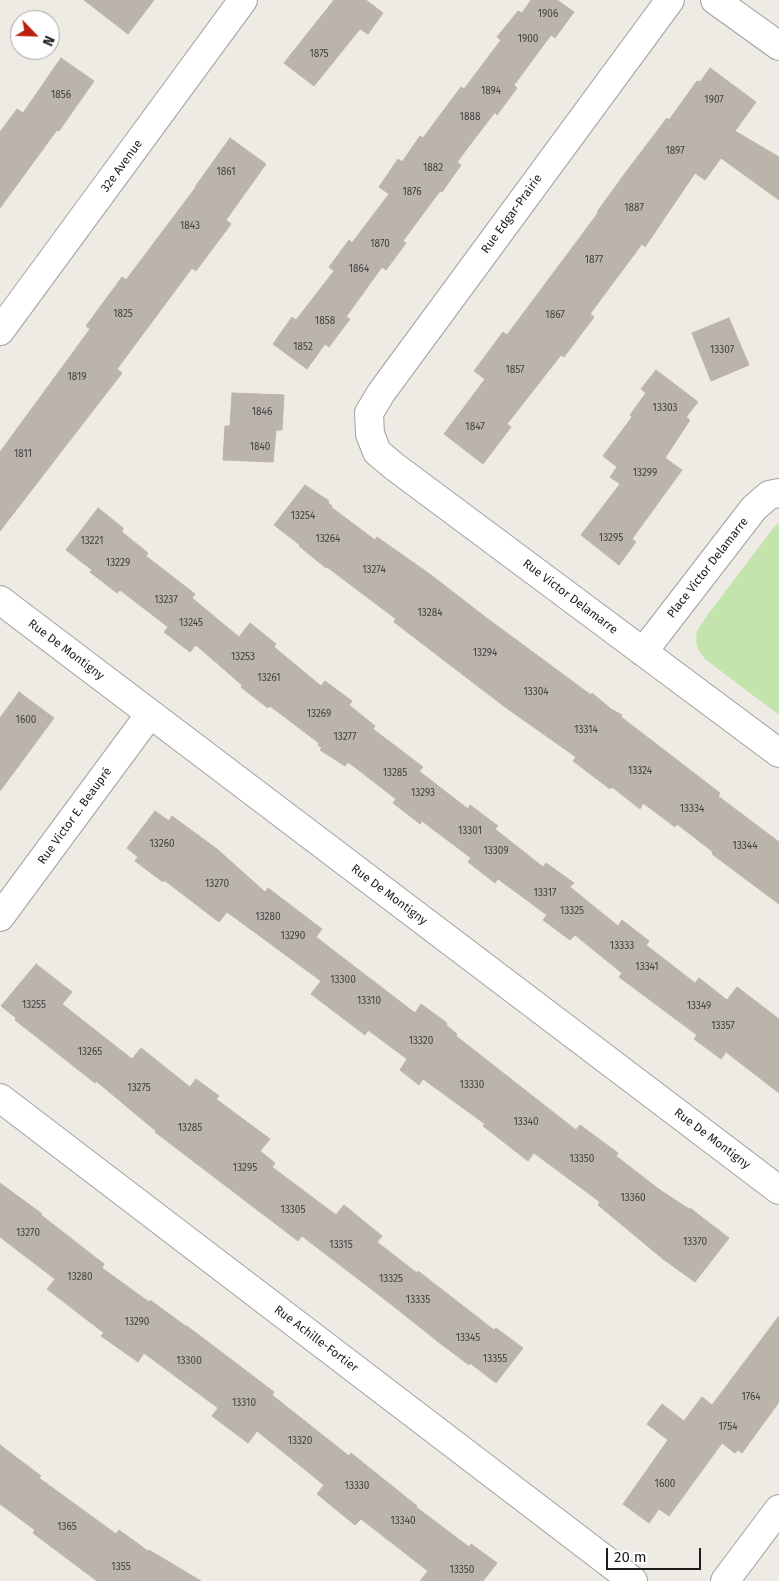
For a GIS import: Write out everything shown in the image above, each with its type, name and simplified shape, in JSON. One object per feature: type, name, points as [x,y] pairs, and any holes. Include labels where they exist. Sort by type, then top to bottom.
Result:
[{"type":"street","name":"32e Avenue","points":[[0,331],[243,0]]},
{"type":"street","name":"Rue Edgar-Prairie","points":[[370,434],[369,413],[381,392],[670,0]]},
{"type":"street","points":[[715,0],[779,46]]},
{"type":"street","name":"Rue Victor Delamarre","points":[[370,434],[377,452],[395,467],[779,753]]},
{"type":"street","name":"Place Victor Delamarre","points":[[643,652],[754,508],[769,495],[779,493]]},
{"type":"street","name":"Rue De Montigny","points":[[0,600],[779,1190]]},
{"type":"street","name":"Rue Victor E. Beaupré","points":[[0,917],[150,714]]},
{"type":"street","name":"Rue Achille-Fortier","points":[[0,1098],[633,1581]]},
{"type":"street","points":[[725,1581],[779,1509]]},
{"type":"green space","points":[[779,523],[779,715],[705,659],[699,651],[696,642],[697,631],[706,617]]},
{"type":"building","points":[[84,0],[154,0],[128,34]]},
{"type":"building","points":[[334,0],[366,0],[383,13],[368,34],[360,29],[314,86],[284,63]]},
{"type":"building","points":[[531,0],[557,0],[574,12],[555,38],[551,35],[514,85],[517,88],[497,115],[495,112],[457,162],[461,165],[403,241],[406,243],[386,270],[382,267],[346,317],[350,319],[329,347],[325,344],[307,369],[273,344],[292,317],[296,320],[334,271],[329,267],[349,240],[352,243],[389,194],[379,187],[398,159],[402,162],[420,136],[423,138],[461,87],[464,89],[501,40],[497,37],[518,11],[522,13]]},
{"type":"building","points":[[61,58],[94,81],[59,131],[57,130],[0,208],[0,132],[17,109],[23,113]]},
{"type":"building","points":[[710,68],[756,102],[735,131],[779,157],[779,200],[721,158],[705,180],[695,173],[645,247],[642,244],[590,314],[594,317],[564,357],[561,355],[507,424],[511,427],[483,464],[444,434],[485,379],[474,371],[503,332],[507,335],[667,118],[669,120],[697,81],[700,82]]},
{"type":"building","points":[[230,138],[266,164],[226,220],[231,224],[196,271],[192,268],[117,369],[122,373],[0,531],[0,452],[90,329],[86,326],[122,277],[126,280],[196,187]]},
{"type":"building","points":[[729,318],[749,365],[711,381],[692,333]]},
{"type":"building","points":[[656,370],[698,402],[686,417],[690,420],[665,458],[682,470],[632,539],[636,542],[619,565],[581,535],[620,484],[610,477],[617,467],[603,456],[632,417],[630,415],[646,393],[641,389]]},
{"type":"building","points":[[232,393],[284,395],[282,430],[276,430],[273,462],[223,460],[225,426],[230,426]]},
{"type":"building","points":[[305,485],[329,501],[328,503],[331,507],[375,540],[377,537],[431,575],[591,695],[592,693],[611,709],[622,715],[621,717],[720,793],[718,796],[779,842],[779,904],[712,854],[713,852],[677,824],[675,827],[643,803],[640,809],[612,787],[610,789],[573,761],[576,757],[505,707],[394,622],[396,619],[326,568],[274,525]]},
{"type":"building","points":[[98,508],[123,528],[122,532],[148,553],[146,556],[195,594],[192,598],[239,637],[250,623],[276,644],[274,647],[321,686],[325,681],[352,701],[349,705],[375,726],[373,729],[423,767],[419,771],[468,809],[470,805],[498,826],[495,829],[543,867],[546,863],[574,883],[570,887],[618,926],[622,920],[649,941],[646,945],[695,983],[699,978],[727,1000],[737,987],[779,1019],[779,1093],[726,1052],[721,1059],[694,1039],[697,1035],[619,977],[622,973],[575,935],[570,940],[543,920],[547,915],[498,879],[495,883],[468,862],[471,858],[422,821],[420,824],[393,803],[396,799],[348,762],[345,766],[320,750],[322,748],[318,745],[319,743],[270,706],[268,708],[247,692],[241,687],[242,685],[196,645],[190,652],[164,632],[168,627],[120,590],[117,593],[90,572],[92,570],[66,550]]},
{"type":"building","points":[[19,692],[54,718],[0,791],[0,718]]},
{"type":"building","points":[[155,811],[169,821],[172,816],[217,849],[265,892],[268,888],[322,929],[316,937],[415,1013],[421,1004],[447,1023],[446,1025],[457,1034],[456,1036],[576,1130],[580,1125],[618,1153],[616,1156],[660,1190],[690,1208],[729,1238],[695,1282],[663,1259],[598,1205],[600,1202],[534,1153],[528,1161],[483,1126],[485,1124],[423,1079],[419,1085],[400,1070],[407,1059],[368,1030],[365,1035],[311,994],[321,981],[227,912],[219,922],[164,880],[163,882],[135,861],[138,857],[127,848]]},
{"type":"building","points":[[36,964],[72,992],[62,1004],[132,1059],[141,1048],[190,1087],[196,1079],[219,1096],[216,1099],[270,1139],[260,1151],[275,1163],[272,1167],[336,1215],[344,1205],[382,1236],[377,1242],[494,1330],[496,1328],[523,1348],[496,1383],[441,1344],[302,1236],[298,1241],[155,1132],[96,1081],[95,1083],[15,1020],[16,1018],[1,1006]]},
{"type":"building","points":[[0,1183],[104,1264],[102,1268],[149,1302],[150,1300],[187,1326],[274,1392],[272,1395],[349,1456],[351,1453],[416,1507],[469,1547],[471,1544],[497,1563],[483,1581],[420,1581],[428,1571],[361,1519],[355,1525],[317,1494],[324,1485],[257,1431],[248,1443],[212,1416],[218,1408],[144,1353],[138,1362],[101,1336],[104,1333],[47,1289],[55,1279],[0,1237]]},
{"type":"building","points":[[779,1316],[779,1402],[742,1453],[738,1450],[735,1453],[722,1443],[669,1516],[659,1509],[649,1523],[623,1504],[668,1440],[647,1424],[662,1404],[684,1421],[702,1397],[712,1405]]},
{"type":"building","points":[[0,1445],[41,1476],[39,1478],[116,1534],[119,1530],[148,1551],[201,1581],[97,1581],[33,1533],[35,1530],[0,1504]]}]
